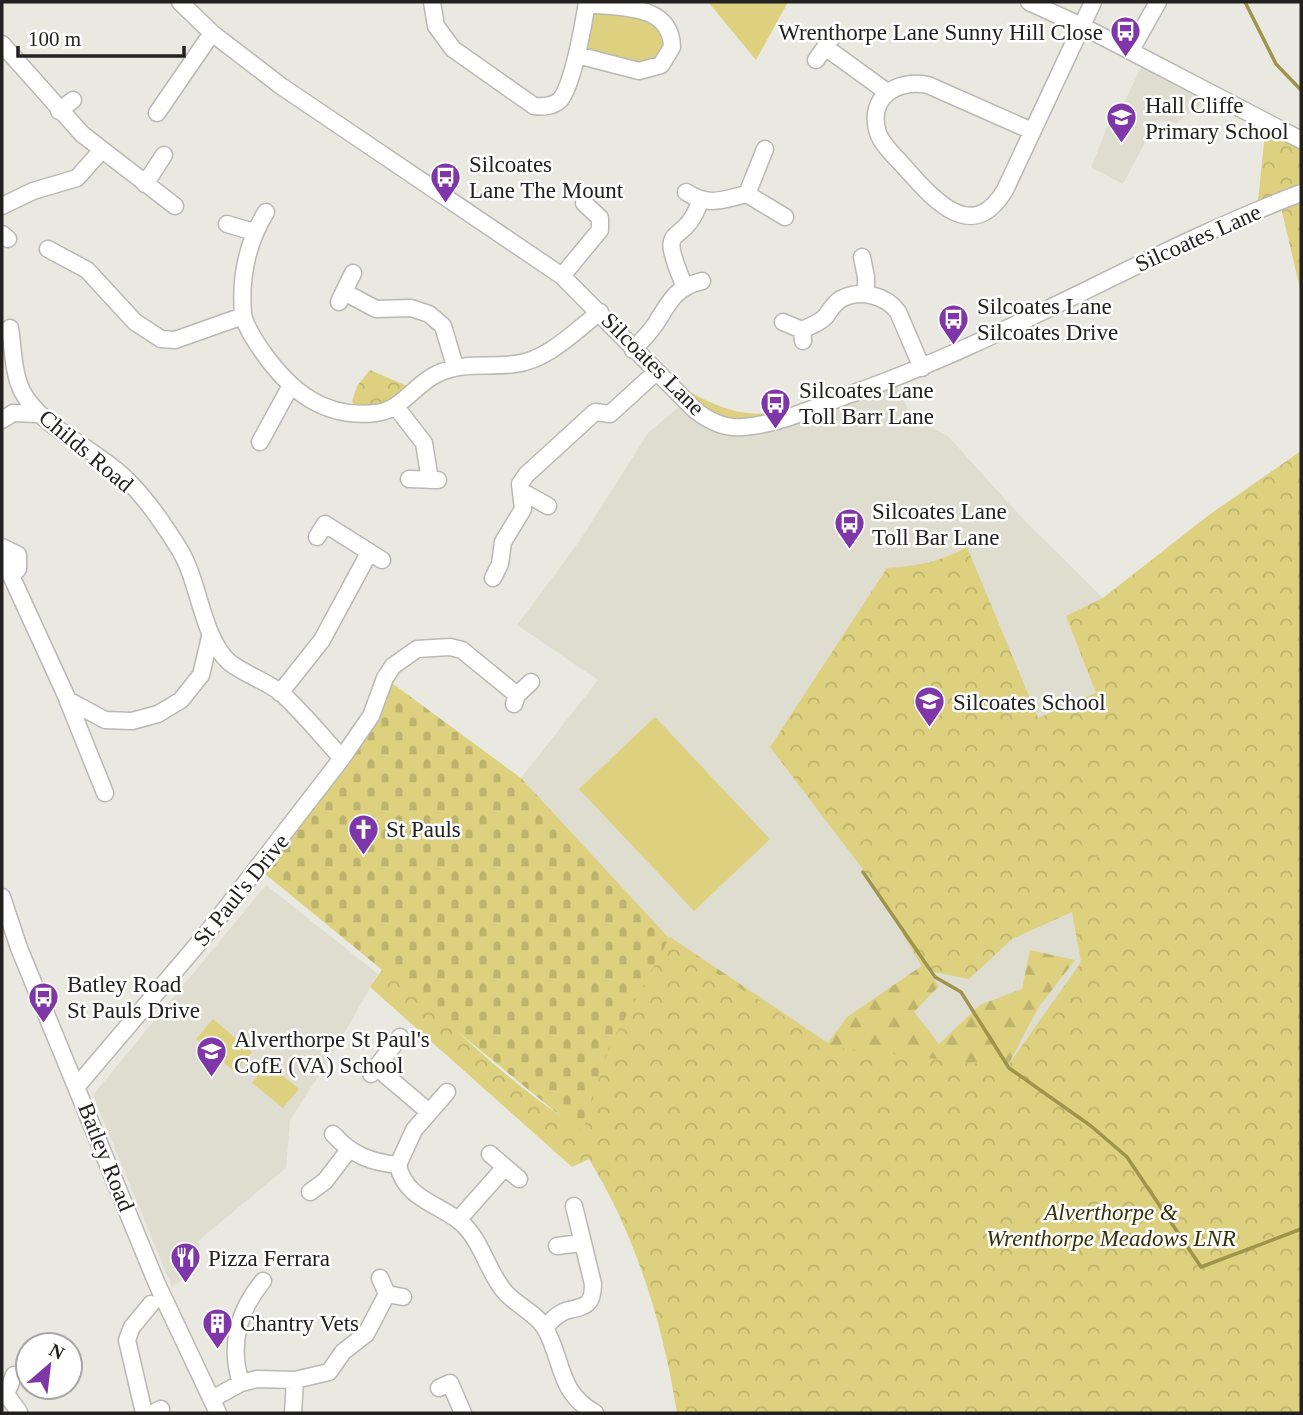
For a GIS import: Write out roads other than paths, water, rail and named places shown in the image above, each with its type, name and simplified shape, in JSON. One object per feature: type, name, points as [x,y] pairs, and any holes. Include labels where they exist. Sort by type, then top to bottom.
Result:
[{"type":"street","name":"Silcoates Lane","points":[[180,2],[212,33],[281,86],[562,276],[600,312],[633,350],[704,418],[733,428],[770,422],[922,368],[1110,278],[1301,193]]},
{"type":"street","points":[[432,2],[436,26],[453,49],[534,106],[547,107],[561,99],[577,55],[587,3],[652,12],[668,27],[672,47],[669,57],[661,65],[639,71],[577,55]]},
{"type":"street","points":[[1029,2],[1131,50],[1301,140]]},
{"type":"street","points":[[1032,131],[928,85],[900,84],[887,92],[878,110],[878,134],[935,200],[955,214],[979,213],[999,201],[1093,2]]},
{"type":"street","points":[[1131,50],[1158,2]]},
{"type":"street","points":[[157,113],[212,33]]},
{"type":"street","points":[[835,33],[821,53],[887,92]]},
{"type":"street","points":[[2,44],[59,111],[101,151],[175,206]]},
{"type":"street","points":[[59,111],[73,100]]},
{"type":"street","points":[[747,194],[765,149]]},
{"type":"street","points":[[2,206],[33,191],[77,178],[101,151]]},
{"type":"street","points":[[145,184],[164,155]]},
{"type":"street","points":[[684,285],[669,246],[671,237],[692,220],[693,197],[717,202],[747,194],[785,217]]},
{"type":"street","points":[[562,276],[600,230],[600,218],[584,203]]},
{"type":"street","points":[[266,212],[254,232],[246,255],[243,316],[260,348],[290,387],[326,409],[344,413],[378,413],[396,407],[434,375],[455,366],[516,364],[537,358],[600,312]]},
{"type":"street","points":[[227,224],[254,232]]},
{"type":"street","points":[[51,254],[104,286],[121,309],[161,339],[176,340],[243,316]]},
{"type":"street","points":[[862,257],[866,294]]},
{"type":"street","points":[[353,273],[342,297],[376,309],[411,308],[429,314],[443,326],[455,366]]},
{"type":"street","points":[[633,350],[654,326],[668,300],[684,285],[702,281]]},
{"type":"street","points":[[783,322],[802,336],[839,300],[866,294],[892,304],[922,368]]},
{"type":"street","name":"Childs Road","points":[[10,328],[22,391],[37,414],[67,433],[126,479],[163,523],[185,557],[202,604],[210,637],[229,662],[280,693]]},
{"type":"street","points":[[493,578],[500,564],[503,542],[523,509],[518,487],[536,463],[594,412],[610,414],[656,372]]},
{"type":"street","points":[[251,423],[263,437],[290,387]]},
{"type":"street","points":[[7,416],[22,391]]},
{"type":"street","points":[[396,407],[424,443],[434,480],[409,479]]},
{"type":"street","points":[[7,416],[37,414]]},
{"type":"street","points":[[518,487],[548,506]]},
{"type":"street","points":[[317,537],[325,524],[375,557],[322,640],[280,693],[342,758]]},
{"type":"street","points":[[4,561],[68,700],[85,720],[105,793]]},
{"type":"street","points":[[85,720],[132,721],[158,715],[181,701],[201,675],[210,637]]},
{"type":"street","name":"St Paul's Drive","points":[[77,1086],[203,938],[342,758],[372,716],[385,678],[393,666],[417,649],[450,647],[462,650],[515,699],[531,682]]},
{"type":"street","points":[[201,675],[229,662]]},
{"type":"street","name":"Batley Road","points":[[2,897],[19,947],[156,1284],[215,1406]]},
{"type":"street","points":[[400,1037],[373,1071],[429,1112]]},
{"type":"street","points":[[447,1092],[405,1144],[398,1165],[400,1177],[420,1199],[459,1219],[477,1242],[506,1294],[545,1327],[561,1375],[576,1401],[595,1413]]},
{"type":"street","points":[[333,1134],[348,1151],[367,1160],[398,1165]]},
{"type":"street","points":[[310,1192],[325,1181],[348,1151]]},
{"type":"street","points":[[490,1154],[519,1179]]},
{"type":"street","points":[[459,1219],[505,1167]]},
{"type":"street","points":[[545,1327],[559,1314],[589,1304],[593,1297],[593,1284],[574,1206]]},
{"type":"street","points":[[557,1245],[581,1242]]},
{"type":"street","points":[[215,1406],[241,1383],[257,1379],[295,1380],[329,1371],[343,1352],[366,1334],[395,1296],[380,1278]]},
{"type":"street","points":[[241,1383],[236,1367],[236,1337],[249,1298],[263,1281]]},
{"type":"street","points":[[144,1413],[127,1340],[132,1327],[151,1304]]},
{"type":"street","points":[[14,1376],[4,1395],[19,1412]]},
{"type":"street","points":[[293,1413],[295,1380]]},
{"type":"street","points":[[439,1388],[450,1383],[463,1413]]},
{"type":"street","points":[[564,1413],[576,1401]]},
{"type":"waterway","points":[[1245,2],[1276,64],[1301,90]]},
{"type":"waterway","points":[[863,872],[935,977],[961,992],[1009,1068],[1091,1126],[1127,1157],[1201,1267],[1301,1229]]},
{"type":"place","name":"Wrenthorpe Lane Sunny Hill Close","points":[[1126,59]]},
{"type":"place","name":"Hall Cliffe Primary School","points":[[1122,145]]},
{"type":"place","name":"Silcoates Lane The Mount","points":[[446,204]]},
{"type":"place","name":"Silcoates Lane Silcoates Drive","points":[[954,346]]},
{"type":"place","name":"Silcoates Lane Toll Barr Lane","points":[[776,430]]},
{"type":"place","name":"Silcoates Lane Toll Bar Lane","points":[[849,551]]},
{"type":"place","name":"Silcoates School","points":[[930,729]]},
{"type":"place","name":"St Pauls","points":[[363,856]]},
{"type":"place","name":"Batley Road St Pauls Drive","points":[[44,1024]]},
{"type":"place","name":"Alverthorpe St Paul's CofE (VA) School","points":[[211,1079]]},
{"type":"place","name":"Pizza Ferrara","points":[[185,1285]]},
{"type":"place","name":"Chantry Vets","points":[[217,1350]]},
{"type":"park label","name":"Alverthorpe & Wrenthorpe Meadows LNR","points":[[1111,1225]]}]
